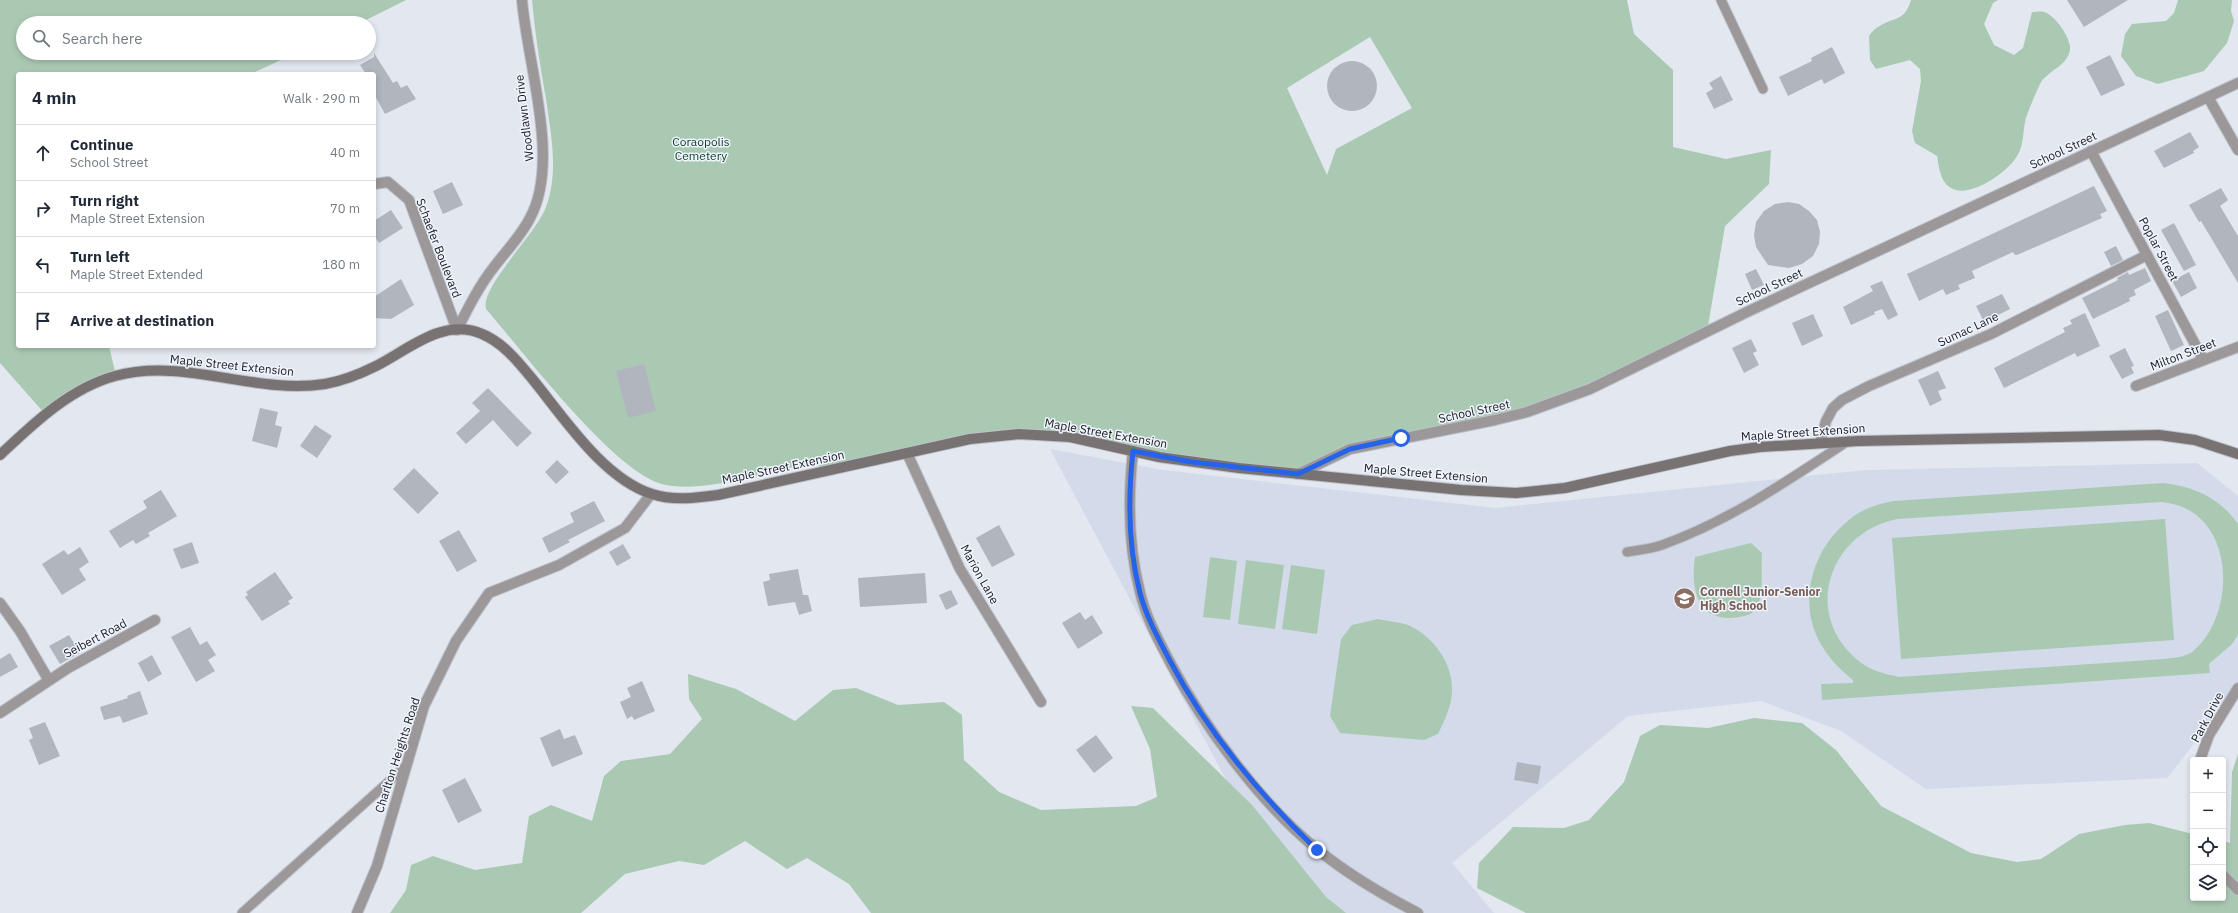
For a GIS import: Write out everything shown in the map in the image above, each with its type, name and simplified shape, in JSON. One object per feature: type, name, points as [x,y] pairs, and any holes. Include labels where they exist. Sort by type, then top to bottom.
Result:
[{"type":"street","name":"Woodlawn Drive","points":[[457,330],[477,290],[530,219],[539,198],[543,170],[542,138],[524,27],[522,0]]},
{"type":"street","name":"School Street","points":[[1298,474],[1350,449],[1495,420],[1527,412],[1590,389],[1749,311],[2238,83]]},
{"type":"street","points":[[2208,97],[2238,150]]},
{"type":"street","name":"Poplar Street","points":[[2091,151],[2203,359]]},
{"type":"street","name":"Schaefer Boulevard","points":[[376,184],[388,182],[408,200],[457,330]]},
{"type":"street","name":"Sumac Lane","points":[[1820,443],[1826,421],[1832,408],[1848,396],[1991,334],[2147,255]]},
{"type":"street","name":"Maple Street Extension","points":[[0,455],[46,415],[78,392],[96,382],[116,376],[160,370],[286,385],[325,384],[348,378],[377,366],[428,337],[457,330],[480,333],[505,349],[519,362],[592,451],[621,477],[652,494],[683,498],[718,495],[970,439],[1025,434],[1070,438],[1192,462],[1461,490],[1516,493],[1565,488],[1730,451],[1760,447],[1848,441],[2159,435],[2195,440],[2238,454]]},
{"type":"street","name":"Milton Street","points":[[2136,386],[2203,359],[2238,347]]},
{"type":"street","points":[[1133,451],[1130,480],[1130,520],[1140,593],[1151,624],[1179,678],[1206,724],[1236,763],[1278,811],[1317,850],[1355,878],[1418,913]]},
{"type":"street","name":"Marion Lane","points":[[907,453],[960,569],[1041,702]]},
{"type":"street","name":"Charlton Heights Road","points":[[357,913],[377,866],[424,706],[456,642],[489,593],[559,565],[625,528],[652,494]]},
{"type":"street","points":[[0,603],[20,631],[48,679]]},
{"type":"street","name":"Seibert Road","points":[[0,713],[48,679],[155,620]]},
{"type":"street","name":"Park Drive","points":[[2201,757],[2209,735],[2238,688]]},
{"type":"street","points":[[2226,878],[2238,890]]},
{"type":"lane","points":[[1721,0],[1763,88]]},
{"type":"lane","points":[[1627,552],[1661,545],[1698,530],[1775,489],[1848,441]]},
{"type":"lane","points":[[242,913],[405,767]]},
{"type":"shaded area","name":"Cornell Junior-Senior High School","points":[[1050,449],[1163,470],[1495,508],[1866,470],[2197,463],[2238,496],[2238,688],[2167,778],[1926,789],[1841,731],[1761,701],[1628,716],[1452,863],[1494,913],[1297,913]]},
{"type":"green space","points":[[0,0],[406,0],[374,16],[16,16],[16,60],[281,60],[255,72],[16,72],[16,348],[109,348],[116,376],[46,415],[0,363]]},
{"type":"green space","name":"Coraopolis Cemetery","points":[[532,0],[1627,0],[1634,34],[1673,70],[1673,147],[1726,159],[1771,150],[1769,184],[1725,226],[1707,332],[1560,401],[1374,443],[1298,474],[1095,443],[1019,434],[820,473],[818,461],[762,475],[720,483],[682,487],[666,485],[646,477],[622,460],[597,436],[545,380],[486,309],[486,299],[492,287],[541,218],[550,194],[553,167],[552,140]],"holes":[[[1370,37],[1412,108],[1336,149],[1327,175],[1287,88]]]},
{"type":"green space","points":[[1911,0],[1998,0],[1993,3],[1984,24],[1994,45],[2014,55],[2023,48],[2032,12],[2044,12],[2053,17],[2061,26],[2069,42],[2070,47],[2067,59],[2047,75],[2040,84],[2026,118],[2020,150],[2016,158],[2001,174],[1980,186],[1969,190],[1959,191],[1947,185],[1942,178],[1937,156],[1915,143],[1912,131],[1921,81],[1920,69],[1910,60],[1876,69],[1870,60],[1869,36],[1877,28],[1902,16]]},
{"type":"green space","points":[[2178,0],[2232,0],[2231,11],[2234,21],[2227,43],[2204,71],[2158,84],[2136,76],[2121,56],[2125,34],[2132,24],[2166,21],[2174,13]]},
{"type":"green space","points":[[2163,483],[2195,490],[2214,500],[2223,507],[2238,524],[2238,635],[2232,644],[2209,664],[2210,673],[1822,700],[1821,684],[1853,683],[1853,680],[1840,669],[1829,656],[1814,630],[1810,613],[1809,595],[1817,562],[1836,532],[1854,516],[1870,508],[1894,501]],"holes":[[[2161,502],[2186,509],[2205,523],[2217,543],[2222,566],[2222,591],[2217,615],[2206,636],[2191,653],[2185,655],[2164,659],[1899,677],[1874,670],[1860,662],[1842,643],[1831,622],[1828,600],[1830,578],[1839,558],[1854,541],[1873,527],[1897,519]]]},
{"type":"green space","points":[[2165,519],[2174,640],[1901,659],[1892,538]]},
{"type":"green space","points":[[1751,543],[1762,553],[1761,596],[1757,608],[1751,613],[1742,617],[1725,618],[1714,615],[1706,610],[1700,602],[1696,592],[1694,581],[1695,557]]},
{"type":"green space","points":[[1210,557],[1237,561],[1230,620],[1203,617]]},
{"type":"green space","points":[[1246,560],[1284,565],[1275,629],[1238,624]]},
{"type":"green space","points":[[1291,565],[1325,570],[1317,634],[1282,629]]},
{"type":"green space","points":[[1378,619],[1408,625],[1417,630],[1433,643],[1445,661],[1449,670],[1452,697],[1438,734],[1424,740],[1340,733],[1330,716],[1341,639],[1352,625]]},
{"type":"green space","points":[[688,674],[736,689],[795,721],[833,690],[856,688],[898,705],[944,702],[962,715],[964,760],[999,792],[1041,810],[1136,806],[1157,797],[1150,749],[1131,706],[1153,708],[1252,805],[1326,897],[1346,913],[871,913],[849,884],[807,858],[787,869],[745,841],[704,865],[679,861],[625,874],[581,913],[390,913],[406,890],[411,865],[433,856],[475,870],[522,863],[529,816],[551,805],[592,821],[604,776],[621,761],[670,754],[702,719],[689,699]]},
{"type":"green space","points":[[1754,718],[1802,723],[1836,750],[1881,806],[1971,853],[2017,862],[2041,859],[2079,834],[2125,825],[2149,823],[2190,833],[2190,901],[2226,901],[2226,842],[2230,843],[2232,772],[2238,754],[2238,913],[1526,913],[1477,888],[1479,863],[1513,827],[1564,828],[1589,820],[1624,782],[1640,736],[1660,725],[1708,728]]},
{"type":"building","points":[[2067,0],[2128,0],[2084,27]]},
{"type":"building","points":[[1832,47],[1845,73],[1824,84],[1822,79],[1788,96],[1779,77],[1812,61],[1811,58]]},
{"type":"building","points":[[2110,55],[2125,85],[2101,96],[2086,67]]},
{"type":"building","points":[[376,56],[393,83],[397,81],[401,88],[407,85],[416,99],[385,114],[376,98],[376,72],[365,72],[360,65],[369,60],[376,60]]},
{"type":"building","points":[[1352,61],[1366,65],[1373,72],[1377,86],[1373,100],[1366,107],[1352,111],[1338,107],[1331,100],[1327,86],[1331,72],[1338,65]]},
{"type":"building","points":[[1721,76],[1733,100],[1714,109],[1706,93],[1713,89],[1709,83]]},
{"type":"building","points":[[2190,132],[2199,147],[2193,151],[2194,153],[2164,168],[2154,151]]},
{"type":"building","points":[[452,182],[463,205],[443,214],[433,191]]},
{"type":"building","points":[[2094,186],[2107,211],[2100,214],[2102,218],[2017,255],[2013,252],[1972,271],[1975,278],[1958,285],[1960,289],[1946,295],[1943,289],[1919,301],[1907,274]]},
{"type":"building","points":[[2221,188],[2228,200],[2220,206],[2238,236],[2238,283],[2201,221],[2199,222],[2189,205]]},
{"type":"building","points":[[1788,202],[1799,204],[1809,211],[1817,220],[1820,232],[1819,244],[1813,256],[1802,264],[1789,268],[1768,265],[1756,247],[1754,235],[1756,222],[1764,211],[1775,204]]},
{"type":"building","points":[[391,210],[403,228],[379,243],[376,238],[376,220]]},
{"type":"building","points":[[2174,223],[2196,265],[2184,271],[2161,230]]},
{"type":"building","points":[[2116,246],[2123,260],[2111,266],[2104,252]]},
{"type":"building","points":[[2145,268],[2151,281],[2134,290],[2136,295],[2129,298],[2130,301],[2093,319],[2082,298],[2118,280],[2117,278],[2128,272],[2129,275]]},
{"type":"building","points":[[1756,269],[1764,285],[1752,290],[1745,274]]},
{"type":"building","points":[[2189,272],[2197,288],[2181,297],[2172,281]]},
{"type":"building","points":[[401,279],[414,305],[391,319],[376,318],[376,296]]},
{"type":"building","points":[[1882,281],[1898,315],[1888,320],[1882,309],[1874,312],[1875,314],[1851,325],[1843,307],[1873,291],[1870,286]]},
{"type":"building","points":[[2002,294],[2010,309],[1984,322],[1976,306]]},
{"type":"building","points":[[2168,310],[2184,345],[2171,351],[2155,316]]},
{"type":"building","points":[[2085,313],[2100,346],[2077,357],[2075,353],[2004,388],[1994,368],[2065,332],[2063,328],[2072,324],[2070,320]]},
{"type":"building","points":[[1813,314],[1823,336],[1802,346],[1792,323]]},
{"type":"building","points":[[1751,339],[1757,351],[1753,353],[1759,365],[1744,373],[1732,348]]},
{"type":"building","points":[[2125,348],[2134,366],[2131,367],[2134,373],[2122,379],[2109,356]]},
{"type":"building","points":[[644,364],[656,411],[628,418],[616,371]]},
{"type":"building","points":[[1938,371],[1946,388],[1938,391],[1942,400],[1930,406],[1918,380]]},
{"type":"building","points":[[488,388],[532,433],[517,447],[493,420],[466,444],[456,433],[480,411],[472,403]]},
{"type":"building","points":[[260,408],[278,412],[275,425],[282,427],[277,448],[252,441]]},
{"type":"building","points":[[315,425],[332,436],[317,458],[300,446]]},
{"type":"building","points":[[557,460],[569,472],[556,484],[545,472]]},
{"type":"building","points":[[414,468],[439,493],[418,514],[393,489]]},
{"type":"building","points":[[161,490],[177,516],[148,533],[150,536],[136,544],[133,540],[120,548],[109,531],[147,508],[143,501]]},
{"type":"building","points":[[594,501],[605,521],[568,540],[570,542],[549,553],[542,538],[574,522],[570,513]]},
{"type":"building","points":[[999,525],[1015,555],[992,567],[976,538]]},
{"type":"building","points":[[459,530],[477,561],[457,572],[439,541]]},
{"type":"building","points":[[192,542],[199,563],[181,569],[173,549]]},
{"type":"building","points":[[623,544],[631,558],[617,566],[609,552]]},
{"type":"building","points":[[80,547],[89,562],[79,569],[86,580],[62,595],[42,564],[64,550],[68,555]]},
{"type":"building","points":[[798,569],[803,595],[808,595],[812,611],[799,615],[795,602],[768,606],[763,582],[770,580],[769,574]]},
{"type":"building","points":[[275,572],[293,598],[288,601],[290,604],[262,621],[245,597],[248,595],[246,592]]},
{"type":"building","points":[[925,573],[927,603],[860,607],[858,578]]},
{"type":"building","points":[[951,590],[958,604],[946,610],[939,595]]},
{"type":"building","points":[[1080,612],[1085,620],[1092,615],[1103,633],[1078,649],[1062,623]]},
{"type":"building","points":[[190,627],[200,645],[207,641],[216,655],[208,660],[215,671],[196,682],[171,637]]},
{"type":"building","points":[[69,635],[80,653],[60,664],[49,646]]},
{"type":"building","points":[[10,653],[18,667],[0,677],[0,659]]},
{"type":"building","points":[[152,655],[162,674],[148,682],[138,663]]},
{"type":"building","points":[[642,681],[655,711],[634,720],[632,716],[627,719],[620,702],[631,697],[627,688]]},
{"type":"building","points":[[140,691],[148,714],[123,723],[120,716],[104,720],[100,707],[128,698],[127,696]]},
{"type":"building","points":[[45,722],[60,756],[39,765],[29,740],[33,738],[29,728]]},
{"type":"building","points":[[560,729],[564,739],[575,735],[583,754],[552,767],[540,738]]},
{"type":"building","points":[[1096,735],[1113,758],[1094,773],[1076,750]]},
{"type":"building","points":[[1517,762],[1541,766],[1538,784],[1514,780]]},
{"type":"building","points":[[465,778],[482,811],[458,823],[442,790]]},
{"type":"place","name":"Cornell Junior-Senior High School","points":[[1684,598]]},
{"type":"route","points":[[1317,850],[1278,811],[1236,763],[1206,724],[1179,678],[1151,624],[1140,593],[1135,566],[1130,520],[1130,480],[1133,451],[1192,462],[1298,474],[1350,449],[1401,438]]}]
